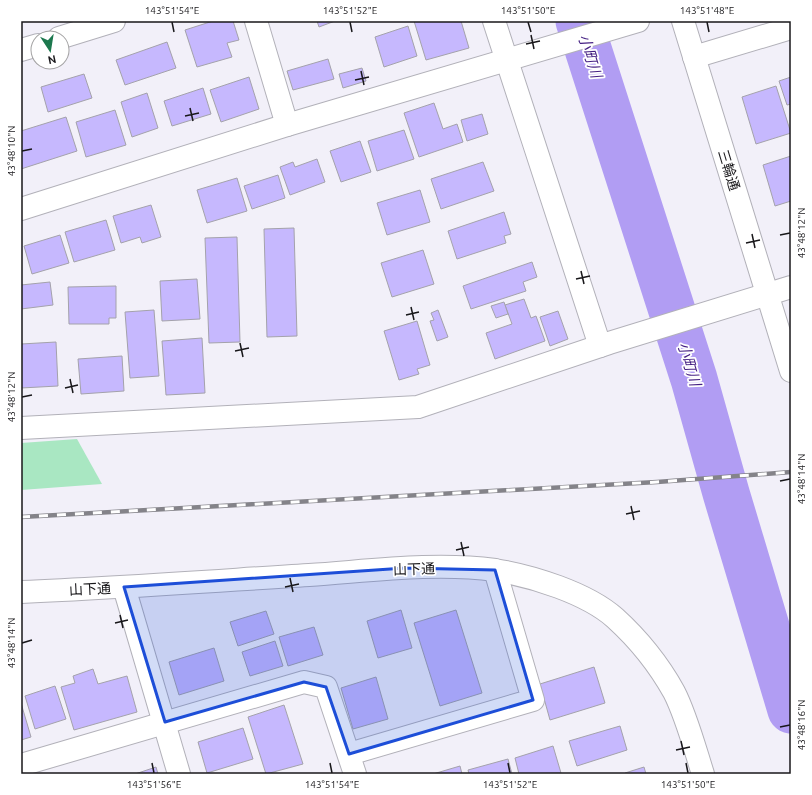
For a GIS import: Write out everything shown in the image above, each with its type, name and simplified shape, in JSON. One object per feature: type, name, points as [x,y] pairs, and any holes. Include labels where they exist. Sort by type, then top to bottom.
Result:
[{"type":"street","points":[[70,35],[114,21]]},
{"type":"street","points":[[256,21],[287,125]]},
{"type":"street","points":[[494,21],[513,58],[605,345]]},
{"type":"street","points":[[21,209],[287,125],[638,21]]},
{"type":"street","name":"三輪通","points":[[683,21],[791,371]]},
{"type":"street","points":[[694,58],[791,28]]},
{"type":"street","points":[[21,428],[418,407],[605,345],[791,287]]},
{"type":"street","name":"山下通","points":[[21,592],[124,587],[405,568],[495,570],[544,582],[585,599],[614,617],[648,654],[674,693],[703,774]]},
{"type":"street","points":[[21,765],[304,682],[326,687],[352,764],[533,700],[495,570]]},
{"type":"street","points":[[124,587],[165,722],[179,774]]},
{"type":"highlighted area","points":[[405,568],[495,570],[533,700],[349,754],[326,687],[304,682],[165,722],[124,587]]},
{"type":"green space","points":[[77,439],[102,484],[21,490],[21,443]]},
{"type":"building","points":[[213,21],[233,21],[239,40],[227,43],[232,57],[197,67],[185,30]]},
{"type":"building","points":[[317,21],[335,21],[319,27]]},
{"type":"building","points":[[414,21],[461,21],[469,48],[426,60]]},
{"type":"building","points":[[408,26],[417,56],[384,67],[375,37]]},
{"type":"building","points":[[167,42],[176,68],[125,85],[116,60]]},
{"type":"building","points":[[328,59],[334,79],[293,90],[287,71]]},
{"type":"building","points":[[362,68],[366,81],[343,88],[339,74]]},
{"type":"building","points":[[84,74],[92,98],[48,112],[41,87]]},
{"type":"building","points":[[249,77],[259,109],[221,122],[210,90]]},
{"type":"building","points":[[791,77],[791,104],[787,105],[779,81]]},
{"type":"building","points":[[776,86],[791,133],[756,144],[742,97]]},
{"type":"building","points":[[203,88],[211,114],[172,126],[164,101]]},
{"type":"building","points":[[147,93],[158,128],[132,137],[121,102]]},
{"type":"building","points":[[434,103],[443,129],[457,124],[463,142],[419,157],[404,113]]},
{"type":"building","points":[[115,110],[126,145],[86,157],[76,122]]},
{"type":"building","points":[[482,114],[488,134],[467,141],[461,120]]},
{"type":"building","points":[[66,117],[77,151],[21,169],[21,131]]},
{"type":"building","points":[[404,130],[414,159],[377,171],[368,141]]},
{"type":"building","points":[[360,141],[371,172],[341,182],[330,151]]},
{"type":"building","points":[[791,156],[791,201],[775,206],[763,165]]},
{"type":"building","points":[[317,159],[325,182],[290,195],[280,167],[293,162],[295,167]]},
{"type":"building","points":[[483,162],[494,191],[441,209],[431,179]]},
{"type":"building","points":[[278,175],[285,198],[252,209],[244,186]]},
{"type":"building","points":[[237,178],[247,211],[207,223],[197,190]]},
{"type":"building","points":[[420,190],[430,222],[387,235],[377,203]]},
{"type":"building","points":[[151,205],[161,237],[142,243],[140,237],[121,243],[113,216]]},
{"type":"building","points":[[504,212],[511,234],[504,236],[506,243],[457,259],[448,231]]},
{"type":"building","points":[[106,220],[115,250],[74,262],[65,232]]},
{"type":"building","points":[[294,228],[297,336],[267,337],[264,229]]},
{"type":"building","points":[[60,235],[69,263],[32,274],[24,246]]},
{"type":"building","points":[[237,237],[240,342],[209,343],[205,238]]},
{"type":"building","points":[[423,250],[434,284],[392,297],[381,263]]},
{"type":"building","points":[[532,262],[537,277],[523,282],[526,291],[471,309],[463,286]]},
{"type":"building","points":[[197,279],[200,319],[162,321],[160,281]]},
{"type":"building","points":[[50,282],[53,305],[21,309],[21,285]]},
{"type":"building","points":[[116,286],[116,318],[109,318],[109,324],[69,324],[68,287]]},
{"type":"building","points":[[524,299],[531,318],[536,316],[545,341],[495,359],[486,333],[512,324],[505,305]]},
{"type":"building","points":[[504,302],[508,314],[496,318],[491,306]]},
{"type":"building","points":[[154,310],[159,376],[130,378],[125,312]]},
{"type":"building","points":[[438,310],[448,337],[437,341],[430,321],[434,320],[431,313]]},
{"type":"building","points":[[558,311],[568,339],[550,346],[540,317]]},
{"type":"building","points":[[417,321],[430,365],[417,369],[419,374],[399,380],[384,331]]},
{"type":"building","points":[[202,338],[205,393],[166,395],[162,341]]},
{"type":"building","points":[[56,342],[58,386],[21,388],[21,344]]},
{"type":"building","points":[[122,356],[124,391],[81,394],[78,359]]},
{"type":"building","points":[[401,610],[412,648],[378,658],[367,621]]},
{"type":"building","points":[[456,610],[482,693],[440,706],[414,623]]},
{"type":"building","points":[[266,611],[274,634],[238,646],[230,622]]},
{"type":"building","points":[[314,627],[323,655],[288,666],[279,637]]},
{"type":"building","points":[[275,641],[283,666],[250,676],[242,652]]},
{"type":"building","points":[[214,648],[224,681],[179,695],[169,662]]},
{"type":"building","points":[[594,667],[605,703],[550,720],[540,684]]},
{"type":"building","points":[[93,669],[98,684],[127,676],[137,712],[74,730],[61,687],[75,683],[73,676]]},
{"type":"building","points":[[376,677],[388,719],[353,729],[341,688]]},
{"type":"building","points":[[55,686],[66,719],[35,729],[25,696]]},
{"type":"building","points":[[21,703],[31,737],[21,740]]},
{"type":"building","points":[[284,705],[303,764],[266,774],[248,717]]},
{"type":"building","points":[[620,726],[627,750],[577,766],[569,741]]},
{"type":"building","points":[[243,728],[253,759],[207,773],[198,742]]},
{"type":"building","points":[[553,746],[561,773],[519,774],[515,758]]},
{"type":"building","points":[[508,759],[512,774],[469,774],[468,770]]},
{"type":"building","points":[[460,766],[462,774],[433,774]]},
{"type":"building","points":[[156,767],[158,774],[135,774]]},
{"type":"building","points":[[644,767],[646,774],[625,773]]},
{"type":"waterway","name":"小町川","points":[[579,21],[694,379],[726,493],[791,710]]},
{"type":"railway","points":[[21,517],[657,482],[791,472]]}]
